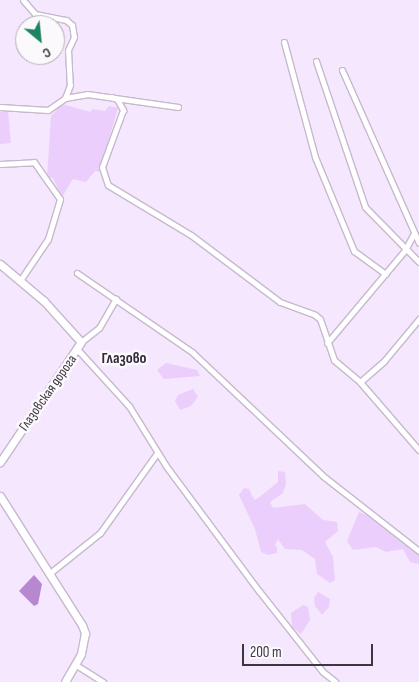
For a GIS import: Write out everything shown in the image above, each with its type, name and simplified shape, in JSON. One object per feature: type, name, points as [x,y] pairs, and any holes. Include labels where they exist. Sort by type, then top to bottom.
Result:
[{"type":"street","points":[[23,0],[35,14],[66,20],[72,25],[74,36],[68,50],[70,85],[65,98]]},
{"type":"street","points":[[284,42],[308,136],[354,252],[386,274]]},
{"type":"street","points":[[316,61],[364,207],[419,262]]},
{"type":"street","points":[[342,70],[419,243]]},
{"type":"street","points":[[0,107],[48,110],[65,98],[75,95],[111,97],[178,107]]},
{"type":"street","points":[[111,97],[120,104],[122,110],[102,167],[108,185],[191,235],[280,302],[316,315],[320,319],[334,360],[360,382],[419,450]]},
{"type":"street","points":[[0,164],[34,162],[60,199],[48,239],[21,279]]},
{"type":"street","points":[[327,343],[405,250],[414,233]]},
{"type":"street","name":"Глазовская дорога","points":[[0,264],[21,279],[81,342],[78,350],[0,462]]},
{"type":"street","points":[[77,273],[192,352],[323,476],[419,551]]},
{"type":"street","points":[[81,342],[99,328],[116,299]]},
{"type":"street","points":[[360,382],[384,361],[419,319]]},
{"type":"street","points":[[78,350],[128,406],[157,453],[259,591],[323,672],[336,682]]},
{"type":"street","points":[[50,573],[100,533],[157,453]]},
{"type":"street","points":[[0,496],[78,616],[85,633],[76,665],[65,682]]},
{"type":"street","points":[[76,665],[103,682]]},
{"type":"shaded area","points":[[62,104],[91,112],[92,109],[105,111],[109,106],[118,108],[99,172],[95,171],[86,182],[73,179],[62,197],[53,178],[47,177],[51,116]]},
{"type":"shaded area","points":[[0,112],[8,112],[11,143],[0,144]]},
{"type":"shaded area","points":[[166,363],[197,370],[200,376],[164,379],[157,370]]},
{"type":"shaded area","points":[[193,389],[198,397],[191,406],[180,410],[175,401],[178,395]]},
{"type":"shaded area","points":[[278,471],[285,472],[286,484],[283,493],[270,502],[273,508],[305,504],[323,520],[337,522],[338,531],[325,542],[333,557],[335,580],[330,583],[317,574],[315,559],[302,550],[285,549],[278,539],[274,547],[277,546],[277,553],[268,555],[261,552],[255,529],[239,495],[244,488],[249,489],[254,500],[257,499],[278,482]]},
{"type":"shaded area","points":[[359,512],[378,520],[419,554],[419,564],[410,562],[403,549],[386,552],[376,547],[353,550],[347,541]]},
{"type":"shaded area","points":[[34,575],[42,584],[38,604],[34,606],[19,591]]},
{"type":"shaded area","points":[[318,592],[330,599],[329,607],[322,615],[315,606],[314,598]]},
{"type":"shaded area","points":[[303,605],[308,607],[310,620],[301,634],[292,627],[291,613]]},
{"type":"district","name":"Глазово","points":[[124,359]]}]
